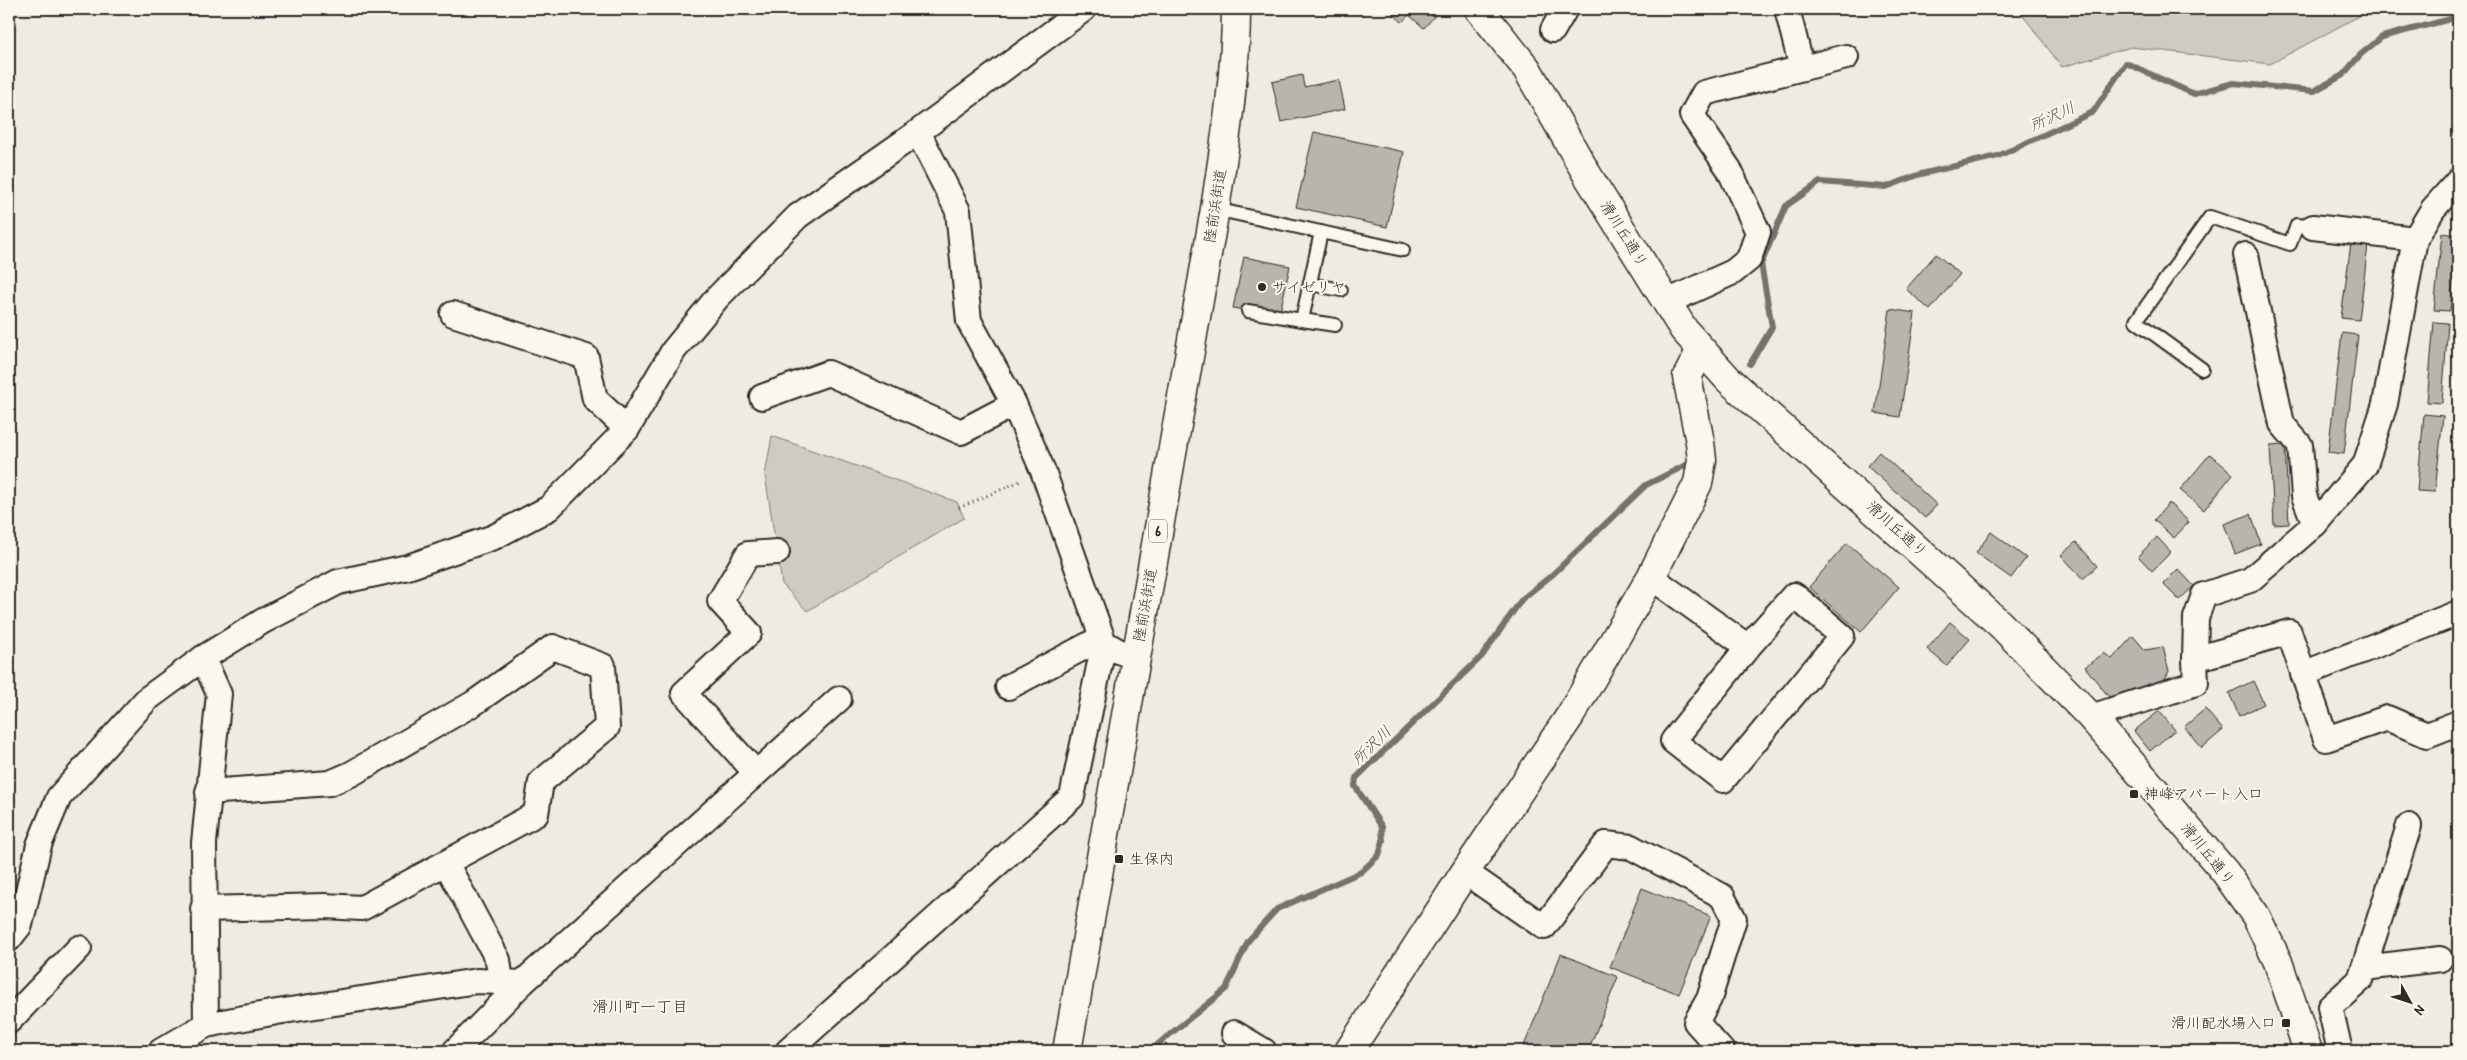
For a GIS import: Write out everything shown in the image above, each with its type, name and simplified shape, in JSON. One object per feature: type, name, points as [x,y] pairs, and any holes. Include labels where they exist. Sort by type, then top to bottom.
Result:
[{"type":"main road","name":"陸前浜街道","points":[[1067,1051],[1215,209],[1230,110],[1236,52],[1236,9]]},
{"type":"main road","name":"滑川丘通り","points":[[1478,9],[1527,69],[1588,176],[1684,330],[1701,350],[1755,403],[1946,573],[2000,624],[2091,717],[2225,872],[2256,916],[2278,962],[2308,1051]]},
{"type":"main road","points":[[1349,1051],[1465,872],[1570,716],[1651,577],[1698,483],[1702,460],[1687,377],[1701,350]]},
{"type":"street","points":[[9,939],[20,925],[39,845],[59,797],[147,698],[203,658],[263,621],[338,582],[416,564],[494,536],[549,508],[626,429],[674,350],[717,298],[798,216],[918,132],[1084,9]]},
{"type":"street","points":[[1553,30],[1565,9]]},
{"type":"street","points":[[1787,9],[1802,68]]},
{"type":"street","points":[[1667,302],[1739,268],[1749,259],[1758,232],[1729,169],[1692,115],[1704,93],[1846,57]]},
{"type":"street","points":[[788,1051],[1072,796],[1104,643],[1043,471],[1014,404],[969,321],[958,211],[918,132]]},
{"type":"street","points":[[2091,717],[2196,683],[2196,618],[2204,595],[2250,580],[2315,524],[2365,465],[2385,404],[2415,239],[2434,209],[2458,180]]},
{"type":"street","points":[[2313,227],[2415,239]]},
{"type":"street","points":[[2246,255],[2282,424],[2300,445],[2304,496],[2315,524]]},
{"type":"street","points":[[453,314],[586,357],[595,399],[626,429]]},
{"type":"street","points":[[762,397],[828,373],[961,432],[1014,404]]},
{"type":"street","points":[[756,773],[684,693],[749,634],[720,601],[748,554],[777,552]]},
{"type":"street","points":[[1651,577],[1748,647]]},
{"type":"street","points":[[1794,595],[1842,636],[1723,780],[1673,741],[1748,647],[1794,595]]},
{"type":"street","points":[[2303,674],[2458,613]]},
{"type":"street","points":[[2195,659],[2289,632],[2326,739],[2387,718],[2427,735],[2458,723]]},
{"type":"street","points":[[1008,687],[1092,643],[1104,643],[1118,651],[1136,657]]},
{"type":"street","points":[[203,909],[324,906],[362,908],[536,814],[540,782],[607,727],[603,666],[552,647],[474,704],[330,784],[208,792]]},
{"type":"street","points":[[203,658],[219,694],[204,843],[203,909],[206,1025]]},
{"type":"street","points":[[455,1051],[511,983],[756,773],[839,699]]},
{"type":"street","points":[[2340,1051],[2330,1007],[2360,980],[2408,826]]},
{"type":"street","points":[[1465,872],[1544,927],[1606,844],[1631,847],[1722,896],[1734,919],[1709,999],[1696,1022],[1722,1051]]},
{"type":"street","points":[[446,863],[511,983]]},
{"type":"street","points":[[9,1021],[79,948]]},
{"type":"street","points":[[2364,968],[2440,959]]},
{"type":"street","points":[[161,1051],[206,1025],[477,981],[511,983]]},
{"type":"street","points":[[1234,1033],[1264,1051]]},
{"type":"lane","points":[[1215,209],[1403,250]]},
{"type":"lane","points":[[2202,369],[2136,321],[2210,217],[2290,244],[2296,225],[2313,227]]},
{"type":"lane","points":[[1302,320],[1321,232]]},
{"type":"lane","points":[[1310,284],[1341,290]]},
{"type":"lane","points":[[1248,311],[1336,325]]},
{"type":"path","points":[[960,508],[1043,471]]},
{"type":"shaded area","points":[[2018,9],[2372,9],[2270,64],[2131,47],[2062,67]]},
{"type":"shaded area","points":[[772,436],[957,502],[964,518],[807,611],[782,584],[765,475]]},
{"type":"building","points":[[1392,9],[1441,9],[1424,28],[1409,15],[1402,22],[1390,11]]},
{"type":"building","points":[[1302,75],[1304,87],[1339,80],[1345,109],[1281,122],[1272,82]]},
{"type":"building","points":[[1314,132],[1404,152],[1387,227],[1296,207]]},
{"type":"building","points":[[2442,233],[2458,235],[2450,311],[2434,310]]},
{"type":"building","points":[[2351,243],[2368,245],[2359,320],[2341,318]]},
{"type":"building","points":[[1936,254],[1960,274],[1930,310],[1906,289]]},
{"type":"building","name":"サイゼリヤ","points":[[1244,257],[1290,266],[1279,317],[1233,308]]},
{"type":"building","points":[[1890,309],[1915,313],[1900,417],[1875,413]]},
{"type":"building","points":[[2434,322],[2448,323],[2442,403],[2427,402]]},
{"type":"building","points":[[2342,333],[2358,335],[2344,454],[2328,452]]},
{"type":"building","points":[[2424,414],[2443,416],[2435,492],[2417,491]]},
{"type":"building","points":[[2285,445],[2289,524],[2274,525],[2270,446]]},
{"type":"building","points":[[1879,452],[1937,505],[1925,518],[1867,466]]},
{"type":"building","points":[[2210,454],[2233,474],[2204,510],[2180,490]]},
{"type":"building","points":[[2169,503],[2189,522],[2174,538],[2154,520]]},
{"type":"building","points":[[2251,514],[2261,544],[2235,554],[2224,524]]},
{"type":"building","points":[[1991,532],[2026,558],[2011,578],[1976,553]]},
{"type":"building","points":[[2157,537],[2171,552],[2152,571],[2138,556]]},
{"type":"building","points":[[2076,542],[2097,566],[2083,579],[2061,555]]},
{"type":"building","points":[[1847,543],[1899,587],[1861,632],[1809,587]]},
{"type":"building","points":[[2178,569],[2194,586],[2179,600],[2163,584]]},
{"type":"building","points":[[1950,622],[1970,639],[1947,666],[1927,649]]},
{"type":"building","points":[[2133,636],[2145,650],[2163,647],[2169,671],[2165,679],[2109,697],[2085,667],[2104,653],[2112,659]]},
{"type":"building","points":[[2253,681],[2264,704],[2239,716],[2229,693]]},
{"type":"building","points":[[2205,709],[2223,730],[2202,748],[2184,727]]},
{"type":"building","points":[[2159,711],[2175,730],[2150,751],[2134,731]]},
{"type":"building","points":[[1642,888],[1711,916],[1679,994],[1610,967]]},
{"type":"building","points":[[1561,954],[1618,977],[1588,1051],[1522,1051]]},
{"type":"waterway","name":"所沢川","points":[[1750,364],[1772,327],[1761,264],[1786,206],[1820,182],[1886,187],[1921,174],[1998,156],[2093,112],[2126,63],[2194,94],[2233,83],[2314,91],[2343,75],[2360,55],[2382,37],[2458,17]]},
{"type":"waterway","name":"所沢川","points":[[1153,1051],[1158,1044],[1226,989],[1248,941],[1277,909],[1361,872],[1379,855],[1383,841],[1382,827],[1355,786],[1356,778],[1482,656],[1522,599],[1552,575],[1646,485],[1688,464]]},
{"type":"place","name":"サイゼリヤ","points":[[1262,287]]},
{"type":"place","name":"神峰アパート入口","points":[[2134,794]]},
{"type":"place","name":"生保内","points":[[1119,859]]},
{"type":"place","name":"滑川配水場入口","points":[[2286,1023]]},
{"type":"district","name":"滑川町一丁目","points":[[640,1006]]}]
